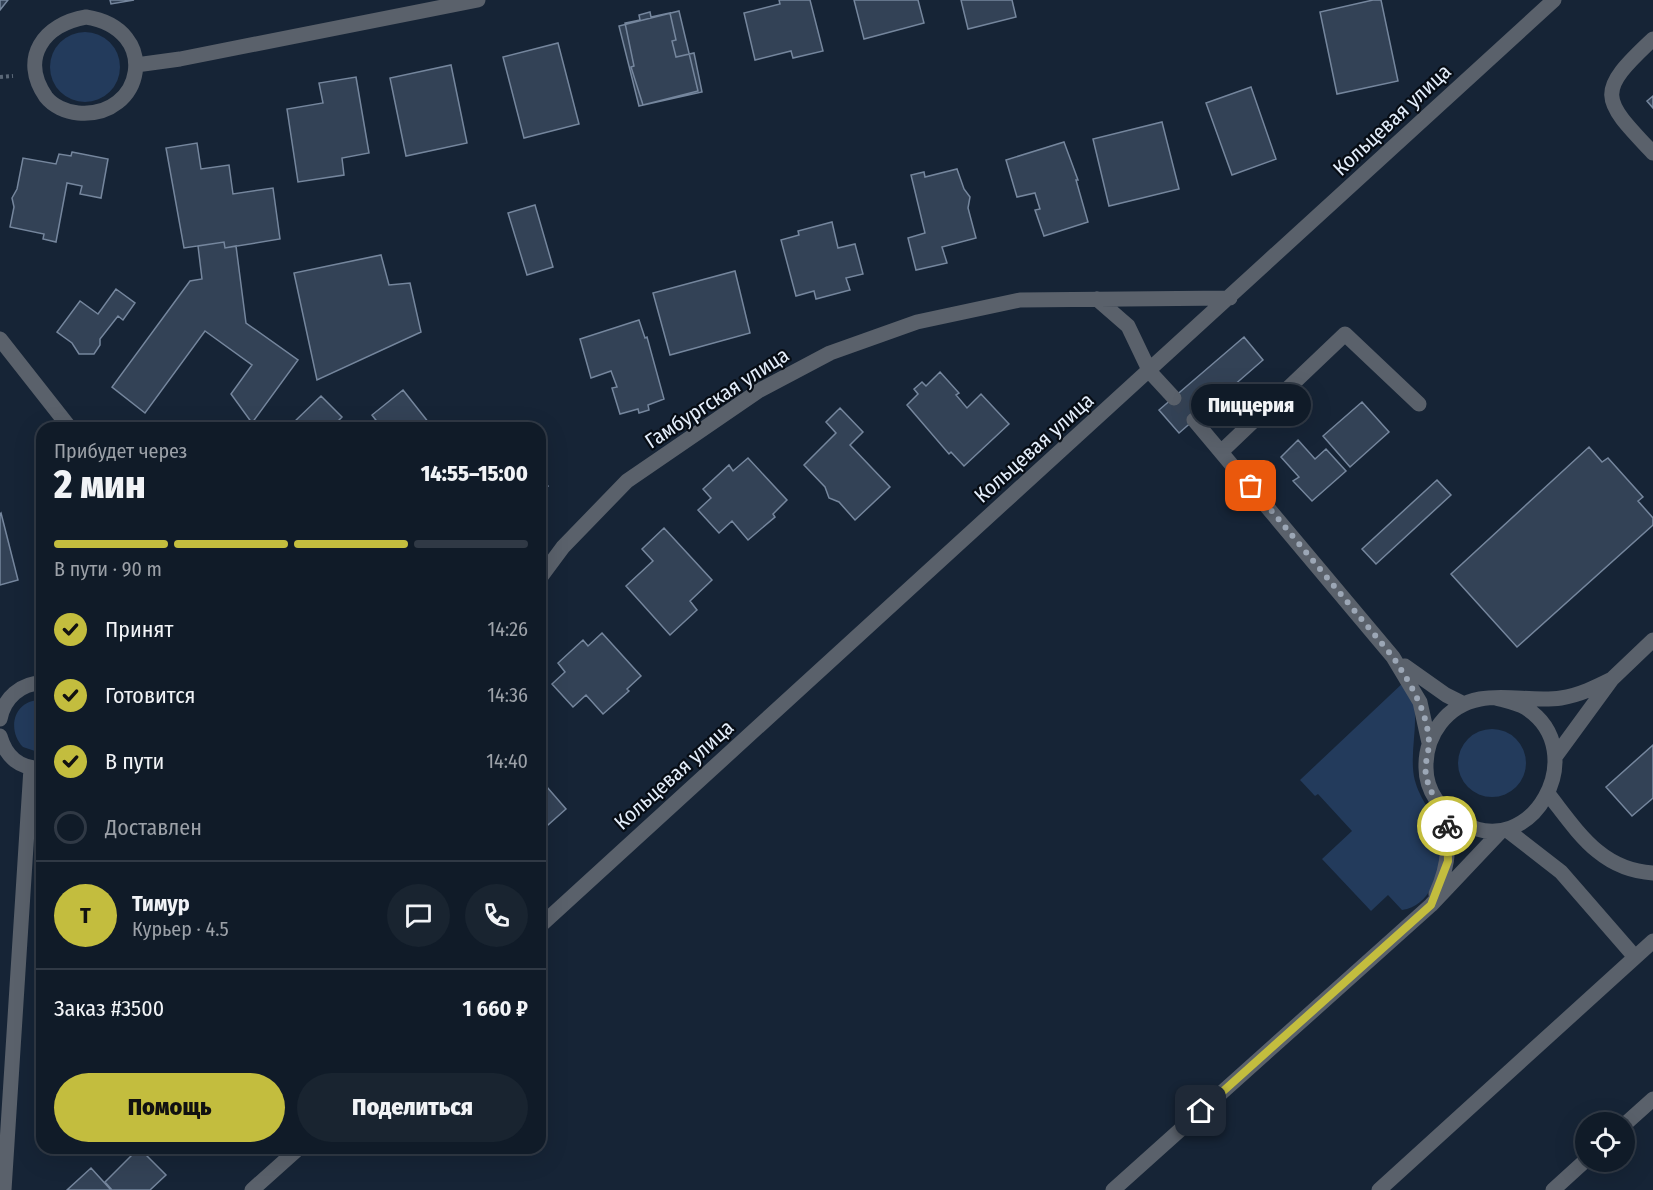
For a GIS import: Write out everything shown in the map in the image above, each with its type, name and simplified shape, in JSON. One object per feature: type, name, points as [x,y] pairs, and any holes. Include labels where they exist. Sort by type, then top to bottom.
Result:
[{"type":"street","points":[[136,65],[180,59],[478,0]]},
{"type":"street","name":"Кольцевая улица","points":[[546,921],[1150,372],[1554,0]]},
{"type":"street","points":[[86,17],[113,25],[125,35],[133,48],[136,65],[132,84],[123,98],[111,107],[87,114],[71,113],[49,100],[35,75],[38,49],[47,35],[60,24],[86,17]]},
{"type":"street","points":[[1653,39],[1622,68],[1612,89],[1618,116],[1653,153]]},
{"type":"street","name":"Гамбургская улица","points":[[546,570],[563,547],[627,481],[760,390],[830,352],[917,322],[1020,300],[1230,298]]},
{"type":"street","points":[[1097,299],[1128,326],[1150,372],[1174,398]]},
{"type":"street","points":[[1222,451],[1345,333],[1419,404]]},
{"type":"street","points":[[0,339],[65,422]]},
{"type":"street","points":[[1194,420],[1393,657],[1420,702],[1429,743],[1426,775],[1433,796],[1440,805],[1447,813],[1466,825],[1490,832],[1504,830],[1561,872],[1635,957]]},
{"type":"street","points":[[1555,757],[1612,679],[1653,640]]},
{"type":"street","points":[[1393,657],[1422,680],[1464,704]]},
{"type":"street","points":[[1429,743],[1443,720],[1464,704],[1480,699],[1561,698],[1586,692],[1612,679]]},
{"type":"street","points":[[0,718],[5,703],[12,694],[31,683],[36,683]]},
{"type":"street","points":[[1113,1190],[1431,905],[1504,830],[1533,814],[1549,795],[1555,757],[1550,738],[1535,715],[1517,704],[1497,699]]},
{"type":"street","points":[[0,736],[6,753],[17,762],[36,768],[4,1190]]},
{"type":"street","points":[[1549,795],[1589,845],[1619,867],[1653,873]]},
{"type":"street","points":[[1431,905],[1448,861],[1446,824],[1440,805]]},
{"type":"street","points":[[1379,1190],[1653,941]]},
{"type":"street","points":[[1635,1115],[1653,1099]]},
{"type":"street","points":[[252,1190],[292,1154]]},
{"type":"street","points":[[1553,1190],[1575,1170]]},
{"type":"shaded area","points":[[92,32],[105,38],[114,47],[118,53],[120,67],[118,81],[110,92],[99,100],[78,102],[60,92],[52,81],[50,60],[60,42],[71,34]]},
{"type":"shaded area","points":[[1405,681],[1414,702],[1414,776],[1438,827],[1446,851],[1432,888],[1420,902],[1402,910],[1388,895],[1371,911],[1322,859],[1352,831],[1318,794],[1315,796],[1300,780]]},
{"type":"shaded area","points":[[36,701],[36,751],[23,747],[18,740],[14,724],[19,710]]},
{"type":"shaded area","points":[[1492,729],[1505,732],[1516,739],[1523,750],[1526,763],[1523,776],[1516,787],[1505,794],[1492,797],[1479,794],[1468,787],[1461,776],[1458,763],[1461,750],[1468,739],[1479,732]]},
{"type":"building","points":[[0,0],[8,0],[0,10]]},
{"type":"building","points":[[110,0],[134,0],[111,4]]},
{"type":"building","points":[[779,0],[810,0],[823,51],[793,58],[791,51],[755,60],[744,13],[780,4]]},
{"type":"building","points":[[854,0],[918,0],[924,23],[864,39]]},
{"type":"building","points":[[961,0],[1012,0],[1016,17],[968,29]]},
{"type":"building","points":[[1381,0],[1398,81],[1337,94],[1320,12]]},
{"type":"building","points":[[679,11],[698,91],[639,106],[619,26]]},
{"type":"building","points":[[650,12],[651,17],[670,13],[676,40],[672,41],[676,57],[694,53],[702,92],[643,105],[631,67],[634,66],[625,23],[640,20],[639,15]]},
{"type":"building","points":[[558,43],[579,124],[524,138],[503,57]]},
{"type":"building","points":[[451,65],[467,143],[406,156],[390,78]]},
{"type":"building","points":[[356,77],[369,153],[342,158],[344,175],[298,182],[287,109],[323,103],[319,83]]},
{"type":"building","points":[[1251,87],[1276,159],[1232,175],[1206,103]]},
{"type":"building","points":[[1653,96],[1653,108],[1647,101]]},
{"type":"building","points":[[1162,122],[1179,189],[1109,206],[1093,139]]},
{"type":"building","points":[[1064,142],[1078,180],[1076,180],[1088,222],[1044,236],[1035,210],[1040,209],[1035,193],[1017,197],[1006,160]]},
{"type":"building","points":[[197,143],[201,169],[229,165],[233,194],[273,188],[280,239],[225,248],[224,242],[184,248],[166,148]]},
{"type":"building","points":[[72,152],[108,159],[101,198],[80,194],[82,186],[67,183],[56,242],[43,239],[44,234],[10,227],[14,207],[12,198],[17,189],[23,158],[56,164],[59,154],[71,156]]},
{"type":"building","points":[[957,169],[964,189],[970,197],[968,208],[976,238],[942,247],[947,263],[916,270],[908,238],[925,233],[911,175],[924,172],[925,177]]},
{"type":"building","points":[[535,205],[553,267],[527,275],[508,213]]},
{"type":"building","points":[[832,222],[838,248],[855,244],[863,274],[846,278],[850,290],[816,299],[814,291],[796,296],[781,240],[799,235],[798,231]]},
{"type":"building","points":[[224,242],[225,248],[236,246],[246,323],[298,360],[253,422],[231,394],[252,365],[205,331],[145,413],[112,387],[190,281],[202,279],[198,246]]},
{"type":"building","points":[[381,255],[389,285],[410,283],[421,332],[317,380],[294,273]]},
{"type":"building","points":[[735,271],[750,333],[670,355],[653,293]]},
{"type":"building","points":[[116,289],[135,303],[123,320],[118,316],[100,339],[100,345],[94,354],[79,354],[72,343],[57,332],[80,301],[98,314]]},
{"type":"building","points":[[639,320],[645,338],[647,337],[664,399],[648,405],[649,410],[639,413],[638,409],[620,414],[612,388],[617,387],[611,371],[591,378],[580,339]]},
{"type":"building","points":[[1244,337],[1263,360],[1179,433],[1159,410]]},
{"type":"building","points":[[940,372],[959,393],[956,395],[967,408],[981,394],[1009,424],[964,466],[951,452],[949,454],[907,405],[918,394],[914,389],[922,382],[926,386]]},
{"type":"building","points":[[403,390],[428,422],[377,422],[372,415]]},
{"type":"building","points":[[321,396],[342,417],[337,422],[294,422]]},
{"type":"building","points":[[1362,402],[1389,432],[1350,467],[1323,436]]},
{"type":"building","points":[[840,408],[863,432],[850,445],[890,487],[855,520],[839,502],[829,498],[825,487],[804,465],[836,433],[826,422]]},
{"type":"building","points":[[1298,440],[1315,459],[1326,449],[1346,471],[1312,501],[1293,481],[1299,477],[1281,457]]},
{"type":"building","points":[[1589,447],[1602,462],[1608,458],[1643,497],[1638,501],[1653,518],[1653,525],[1517,647],[1451,574]]},
{"type":"building","points":[[748,458],[787,500],[773,514],[775,517],[748,540],[732,521],[719,533],[698,510],[711,498],[703,489],[729,465],[733,471]]},
{"type":"building","points":[[1437,480],[1451,495],[1376,564],[1362,549]]},
{"type":"building","points":[[0,514],[18,580],[0,585]]},
{"type":"building","points":[[664,528],[712,580],[690,601],[697,610],[670,635],[626,586],[653,561],[642,549]]},
{"type":"building","points":[[602,633],[641,676],[627,689],[629,691],[603,714],[586,695],[573,707],[552,684],[565,672],[558,663],[583,640],[588,646]]},
{"type":"building","points":[[1653,745],[1653,798],[1632,816],[1606,787]]},
{"type":"building","points":[[546,786],[566,809],[546,827]]},
{"type":"building","points":[[133,1154],[145,1154],[166,1175],[150,1190],[112,1190],[105,1182]]},
{"type":"building","points":[[91,1168],[111,1190],[67,1190]]},
{"type":"tunnel","points":[[1174,398],[1194,420]]},
{"type":"way so far","points":[[1251,486],[1393,657],[1410,682],[1420,702],[1426,725],[1429,743],[1425,765],[1426,775],[1447,826]]},
{"type":"place","name":"Пиццерия","points":[[1251,486]]},
{"type":"route","points":[[1201,1111],[1431,905],[1442,882],[1448,861],[1447,826]]}]
